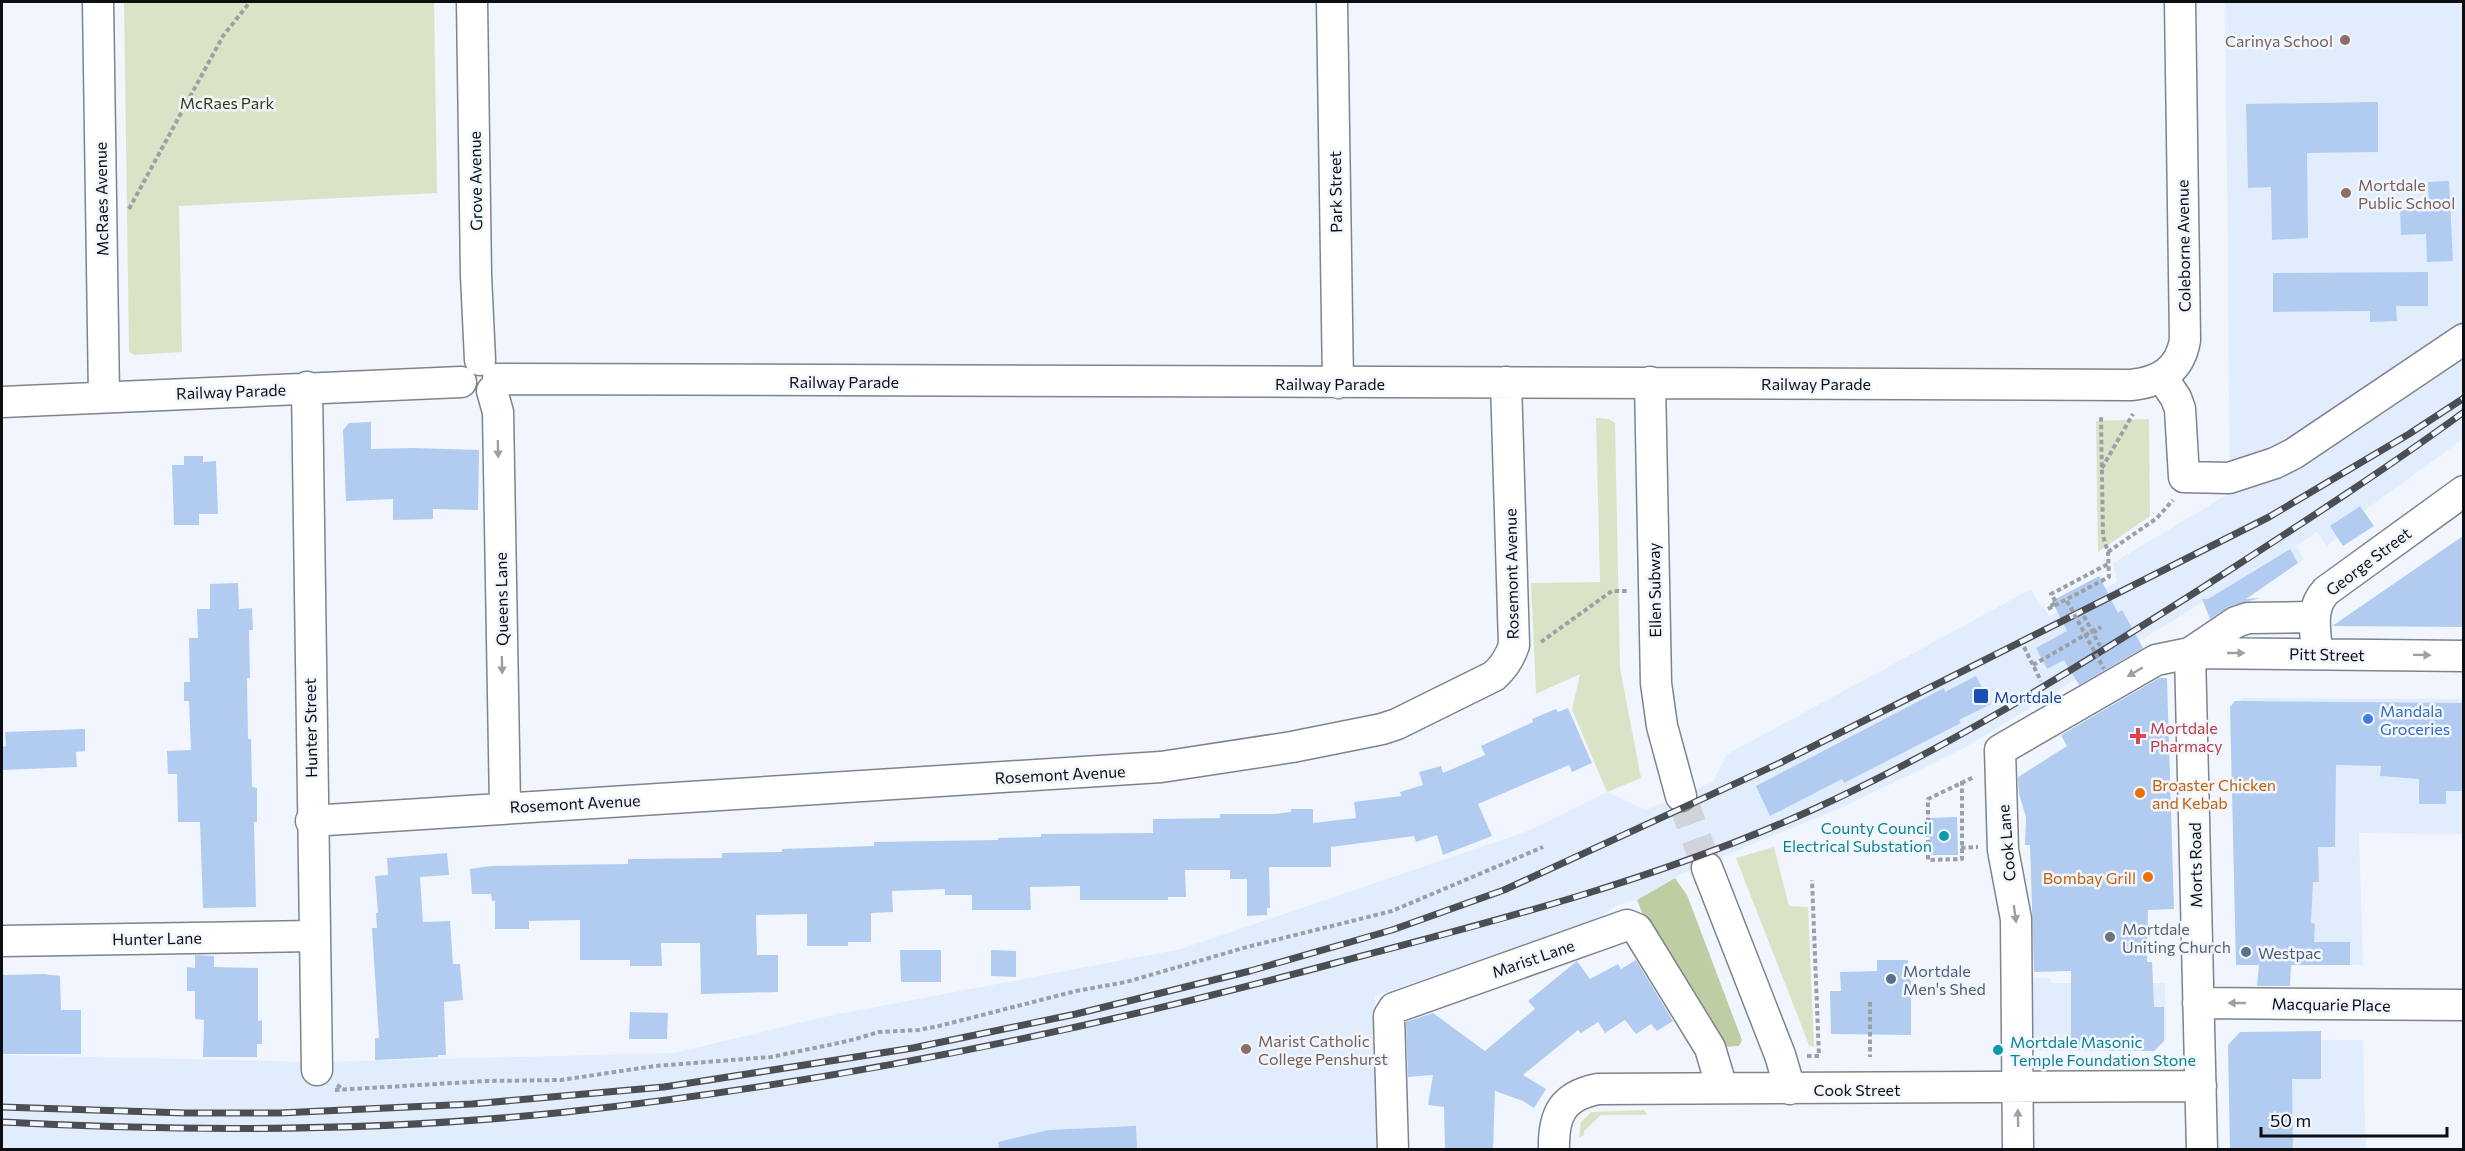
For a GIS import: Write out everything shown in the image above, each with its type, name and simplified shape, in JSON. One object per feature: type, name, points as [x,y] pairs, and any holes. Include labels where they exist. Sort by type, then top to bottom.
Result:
[{"type":"street","name":"McRaes Avenue","points":[[98,2],[104,396]]},
{"type":"street","name":"Grove Avenue","points":[[472,2],[476,275],[490,377]]},
{"type":"street","name":"Park Street","points":[[1332,2],[1338,383]]},
{"type":"street","name":"Coleborne Avenue","points":[[2162,377],[2171,371],[2180,360],[2185,340],[2180,2]]},
{"type":"street","points":[[2162,377],[2176,398],[2180,409],[2184,477],[2229,478],[2275,463],[2325,435],[2463,339]]},
{"type":"street","name":"Railway Parade","points":[[2,402],[461,382],[463,388],[471,396],[482,397],[490,377],[1338,383],[2131,385],[2162,377]]},
{"type":"street","name":"Queens Lane","points":[[490,377],[498,412],[505,807]]},
{"type":"street","name":"Rosemont Avenue","points":[[311,821],[505,807],[1146,769],[1365,734],[1397,724],[1494,676],[1502,669],[1512,653],[1514,645],[1506,382]]},
{"type":"street","name":"Ellen Subway","points":[[1650,382],[1656,683],[1662,726],[1681,796]]},
{"type":"street","name":"Hunter Street","points":[[307,387],[313,936],[325,1080]]},
{"type":"street","name":"George Street","points":[[2314,617],[2318,601],[2326,591],[2463,491]]},
{"type":"street","points":[[2190,653],[2236,622],[2248,618],[2314,617],[2318,654]]},
{"type":"street","name":"Pitt Street","points":[[2190,653],[2463,656]]},
{"type":"street","name":"Morts Road","points":[[2190,653],[2202,1149]]},
{"type":"street","name":"Cook Lane","points":[[2018,1149],[2016,919],[2004,850],[2000,750],[2156,660],[2190,653]]},
{"type":"street","points":[[1707,868],[1780,1055],[1790,1089]]},
{"type":"street","name":"Marist Lane","points":[[1393,1149],[1389,1017],[1394,1008],[1627,925],[1636,929],[1710,1048],[1722,1088]]},
{"type":"street","name":"Hunter Lane","points":[[2,941],[313,936]]},
{"type":"street","name":"Macquarie Place","points":[[2198,1003],[2463,1005]]},
{"type":"street","name":"Cook Street","points":[[1554,1149],[1553,1135],[1559,1112],[1573,1097],[1585,1091],[1598,1089],[2201,1086]]},
{"type":"path","points":[[101,225],[121,223],[223,36],[250,2]]},
{"type":"path","points":[[2102,470],[2133,414]]},
{"type":"path","points":[[2100,417],[2103,536],[2108,552],[2109,576],[2067,601],[2048,609],[2056,602],[2052,594],[2108,564]]},
{"type":"path","points":[[2108,552],[2157,518],[2172,501],[2184,477]]},
{"type":"path","points":[[1539,643],[1612,591]]},
{"type":"path","points":[[2067,601],[2104,669]]},
{"type":"path","points":[[2084,616],[2100,646]]},
{"type":"path","points":[[2033,665],[2101,627],[2093,633]]},
{"type":"path","points":[[2024,647],[2041,681]]},
{"type":"path","points":[[1962,781],[1962,859],[1928,860],[1928,799],[1962,781],[1979,776]]},
{"type":"path","points":[[325,1080],[561,1080],[655,1066],[771,1057],[879,1032],[918,1030],[939,1026],[1076,991],[1126,982],[1247,947],[1392,911],[1543,847]]},
{"type":"path","points":[[1805,1056],[1819,1056],[1811,906],[1812,880]]},
{"type":"path","points":[[1870,1002],[1870,1057]]},
{"type":"shaded area","points":[[2225,2],[2463,2],[2463,439],[2364,511],[2360,506],[2335,523],[2338,537],[2327,546],[2317,532],[2296,546],[2304,559],[2294,566],[2285,552],[1964,748],[1854,802],[1679,875],[1637,900],[1616,906],[1597,920],[1375,996],[1380,1149],[2,1150],[2,1055],[278,1061],[317,1064],[353,1061],[674,1053],[828,1016],[1181,949],[1525,832],[1607,792],[1646,810],[1713,782],[1726,755],[2031,589],[2049,616],[2117,582],[2113,563],[2230,493]]},
{"type":"shaded area","points":[[2242,698],[2463,699],[2463,834],[2359,833],[2363,965],[2241,964],[2231,710]]},
{"type":"shaded area","points":[[2026,978],[2051,978],[2051,983],[2165,983],[2166,1039],[2154,1051],[2028,1051]]},
{"type":"shaded area","points":[[2321,1040],[2363,1040],[2366,1149],[2241,1149],[2239,1049]]},
{"type":"green space","name":"McRaes Park","points":[[124,2],[434,2],[437,193],[179,206],[182,352],[134,355],[129,351]]},
{"type":"green space","points":[[1596,418],[1609,419],[1615,423],[1620,668],[1641,778],[1607,792],[1572,710],[1580,674],[1536,694],[1531,583],[1600,582]]},
{"type":"green space","points":[[2149,419],[2150,516],[2098,552],[2096,421]]},
{"type":"green space","points":[[1774,847],[1789,906],[1808,907],[1814,1047],[1809,1045],[1736,858]]},
{"type":"green space","points":[[1675,878],[1687,895],[1742,1040],[1739,1046],[1724,1047],[1647,925],[1637,900]]},
{"type":"green space","points":[[1644,1110],[1647,1115],[1601,1115],[1579,1138],[1581,1122],[1591,1112]]},
{"type":"building","points":[[2378,102],[2378,152],[2307,153],[2308,238],[2272,240],[2271,187],[2248,188],[2246,104]]},
{"type":"building","points":[[2449,181],[2453,261],[2427,262],[2426,234],[2401,235],[2400,207],[2429,206],[2428,182]]},
{"type":"building","points":[[2428,272],[2428,306],[2396,306],[2397,321],[2370,322],[2370,311],[2273,312],[2273,273]]},
{"type":"building","points":[[371,422],[371,449],[479,450],[478,510],[433,509],[433,519],[393,520],[393,499],[346,501],[343,430],[349,423]]},
{"type":"building","points":[[184,456],[203,456],[203,462],[216,461],[218,514],[199,514],[199,525],[174,525],[172,465],[184,465]]},
{"type":"building","points":[[2360,506],[2374,526],[2343,546],[2330,526]]},
{"type":"building","points":[[2463,536],[2463,627],[2332,626],[2357,609]]},
{"type":"building","points":[[2290,549],[2298,563],[2246,599],[2260,598],[2230,606],[2210,619],[2202,599],[2208,599]]},
{"type":"building","points":[[2099,576],[2118,613],[2122,610],[2143,648],[2079,685],[2064,660],[2047,669],[2036,648],[2067,631],[2052,601]]},
{"type":"building","points":[[238,583],[239,609],[252,608],[253,630],[249,630],[250,678],[247,678],[252,787],[257,788],[257,822],[254,822],[256,907],[203,908],[200,822],[178,822],[177,774],[168,774],[167,751],[191,750],[189,701],[184,701],[184,682],[190,682],[189,638],[198,638],[197,609],[210,609],[210,584]]},
{"type":"building","points":[[1976,676],[1991,704],[1959,720],[1961,723],[1844,783],[1842,779],[1770,816],[1756,786],[1944,688],[1945,692]]},
{"type":"building","points":[[2159,678],[2167,678],[2174,909],[2148,910],[2147,962],[2152,962],[2154,1007],[2164,1007],[2164,1041],[2154,1051],[2071,1050],[2071,971],[2034,972],[2030,845],[2025,845],[2026,817],[2019,794],[2018,777],[2067,746],[2061,735]]},
{"type":"building","points":[[2235,701],[2463,703],[2463,791],[2446,791],[2446,804],[2419,804],[2419,779],[2380,776],[2381,766],[2336,765],[2335,847],[2318,847],[2319,882],[2313,882],[2311,923],[2315,924],[2314,942],[2350,942],[2350,965],[2291,965],[2290,986],[2257,986],[2259,965],[2236,965],[2230,707]]},
{"type":"building","points":[[1568,708],[1592,763],[1572,772],[1569,765],[1478,804],[1492,836],[1443,855],[1437,835],[1416,842],[1414,836],[1331,847],[1331,867],[1269,867],[1270,908],[1267,908],[1267,915],[1247,916],[1247,879],[1230,879],[1230,870],[1185,870],[1186,897],[1168,897],[1168,900],[1080,900],[1080,886],[1030,887],[1031,910],[972,910],[972,895],[945,895],[945,889],[892,891],[893,912],[871,913],[871,942],[848,942],[848,946],[807,946],[807,914],[756,915],[757,955],[778,955],[778,992],[701,994],[700,943],[661,943],[662,966],[630,966],[630,960],[580,960],[580,920],[529,921],[529,929],[495,929],[495,901],[492,901],[491,894],[472,894],[470,869],[491,866],[628,864],[628,859],[722,858],[722,853],[874,846],[874,842],[998,840],[998,838],[1041,837],[1041,834],[1153,833],[1153,819],[1220,818],[1220,814],[1275,814],[1291,812],[1291,809],[1313,809],[1313,823],[1356,818],[1354,802],[1401,796],[1400,792],[1423,785],[1419,772],[1441,766],[1443,773],[1485,755],[1481,746],[1533,722],[1532,719],[1556,709],[1558,712]]},
{"type":"building","points":[[85,729],[85,751],[76,752],[77,767],[2,770],[2,747],[6,746],[5,732]]},
{"type":"building","name":"County Council Electrical Substation","points":[[1957,817],[1958,855],[1930,855],[1929,818]]},
{"type":"building","points":[[447,853],[449,875],[420,877],[423,922],[450,921],[453,964],[460,964],[463,1000],[444,1002],[446,1055],[375,1060],[375,1038],[379,1038],[372,928],[377,928],[376,913],[378,913],[375,876],[388,875],[387,858]]},
{"type":"building","points":[[900,950],[941,950],[941,982],[901,982]]},
{"type":"building","points":[[991,950],[1016,951],[1016,977],[991,976]]},
{"type":"building","points":[[195,955],[214,956],[214,967],[258,968],[258,1021],[262,1020],[262,1044],[257,1044],[257,1057],[203,1057],[204,1020],[195,1019],[195,991],[187,991],[187,967],[195,968]]},
{"type":"building","points":[[1636,960],[1673,1021],[1657,1031],[1651,1024],[1636,1034],[1625,1020],[1605,1033],[1598,1022],[1581,1033],[1578,1030],[1523,1075],[1546,1089],[1534,1108],[1523,1101],[1495,1091],[1493,1149],[1445,1149],[1444,1107],[1428,1105],[1433,1075],[1408,1077],[1406,1022],[1433,1013],[1485,1051],[1535,1009],[1528,1001],[1577,961],[1590,979],[1618,964],[1621,969]]},
{"type":"building","points":[[1877,960],[1908,960],[1908,969],[1911,969],[1911,1035],[1831,1034],[1830,991],[1841,991],[1840,972],[1877,971]]},
{"type":"building","points":[[2,975],[60,976],[61,1010],[81,1010],[81,1054],[2,1054]]},
{"type":"building","points":[[630,1012],[668,1013],[667,1039],[629,1039]]},
{"type":"building","points":[[2321,1031],[2321,1079],[2292,1079],[2293,1149],[2230,1149],[2228,1045],[2240,1032]]},
{"type":"building","points":[[1136,1126],[1137,1149],[999,1149],[998,1142],[1048,1130]]},
{"type":"tunnel","points":[[1681,796],[1707,868]]},
{"type":"railway","points":[[2,1107],[185,1113],[280,1113],[472,1104],[664,1087],[913,1048],[1076,1014],[1250,971],[1392,930],[1504,890],[1780,763],[2269,517],[2409,434],[2464,398]]},
{"type":"railway","points":[[2,1122],[213,1129],[355,1127],[496,1119],[566,1112],[762,1086],[956,1052],[1148,1011],[1580,896],[1757,834],[1914,760],[2060,677],[2155,618],[2334,502],[2464,412]]},
{"type":"place","name":"Carinya School","points":[[2345,40]]},
{"type":"place","name":"Mortdale Public School","points":[[2346,193]]},
{"type":"place","name":"Mortdale","points":[[1981,696]]},
{"type":"place","name":"Mandala Groceries","points":[[2368,719]]},
{"type":"place","name":"Mortdale Pharmacy","points":[[2138,736]]},
{"type":"place","name":"Broaster Chicken and Kebab","points":[[2140,793]]},
{"type":"place","name":"County Council Electrical Substation","points":[[1944,836]]},
{"type":"place","name":"Bombay Grill","points":[[2148,877]]},
{"type":"place","name":"Mortdale Uniting Church","points":[[2110,937]]},
{"type":"place","name":"Westpac","points":[[2246,952]]},
{"type":"place","name":"Mortdale Men's Shed","points":[[1891,979]]},
{"type":"place","name":"Marist Catholic College Penshurst","points":[[1246,1049]]},
{"type":"place","name":"Mortdale Masonic Temple Foundation Stone","points":[[1998,1050]]}]
